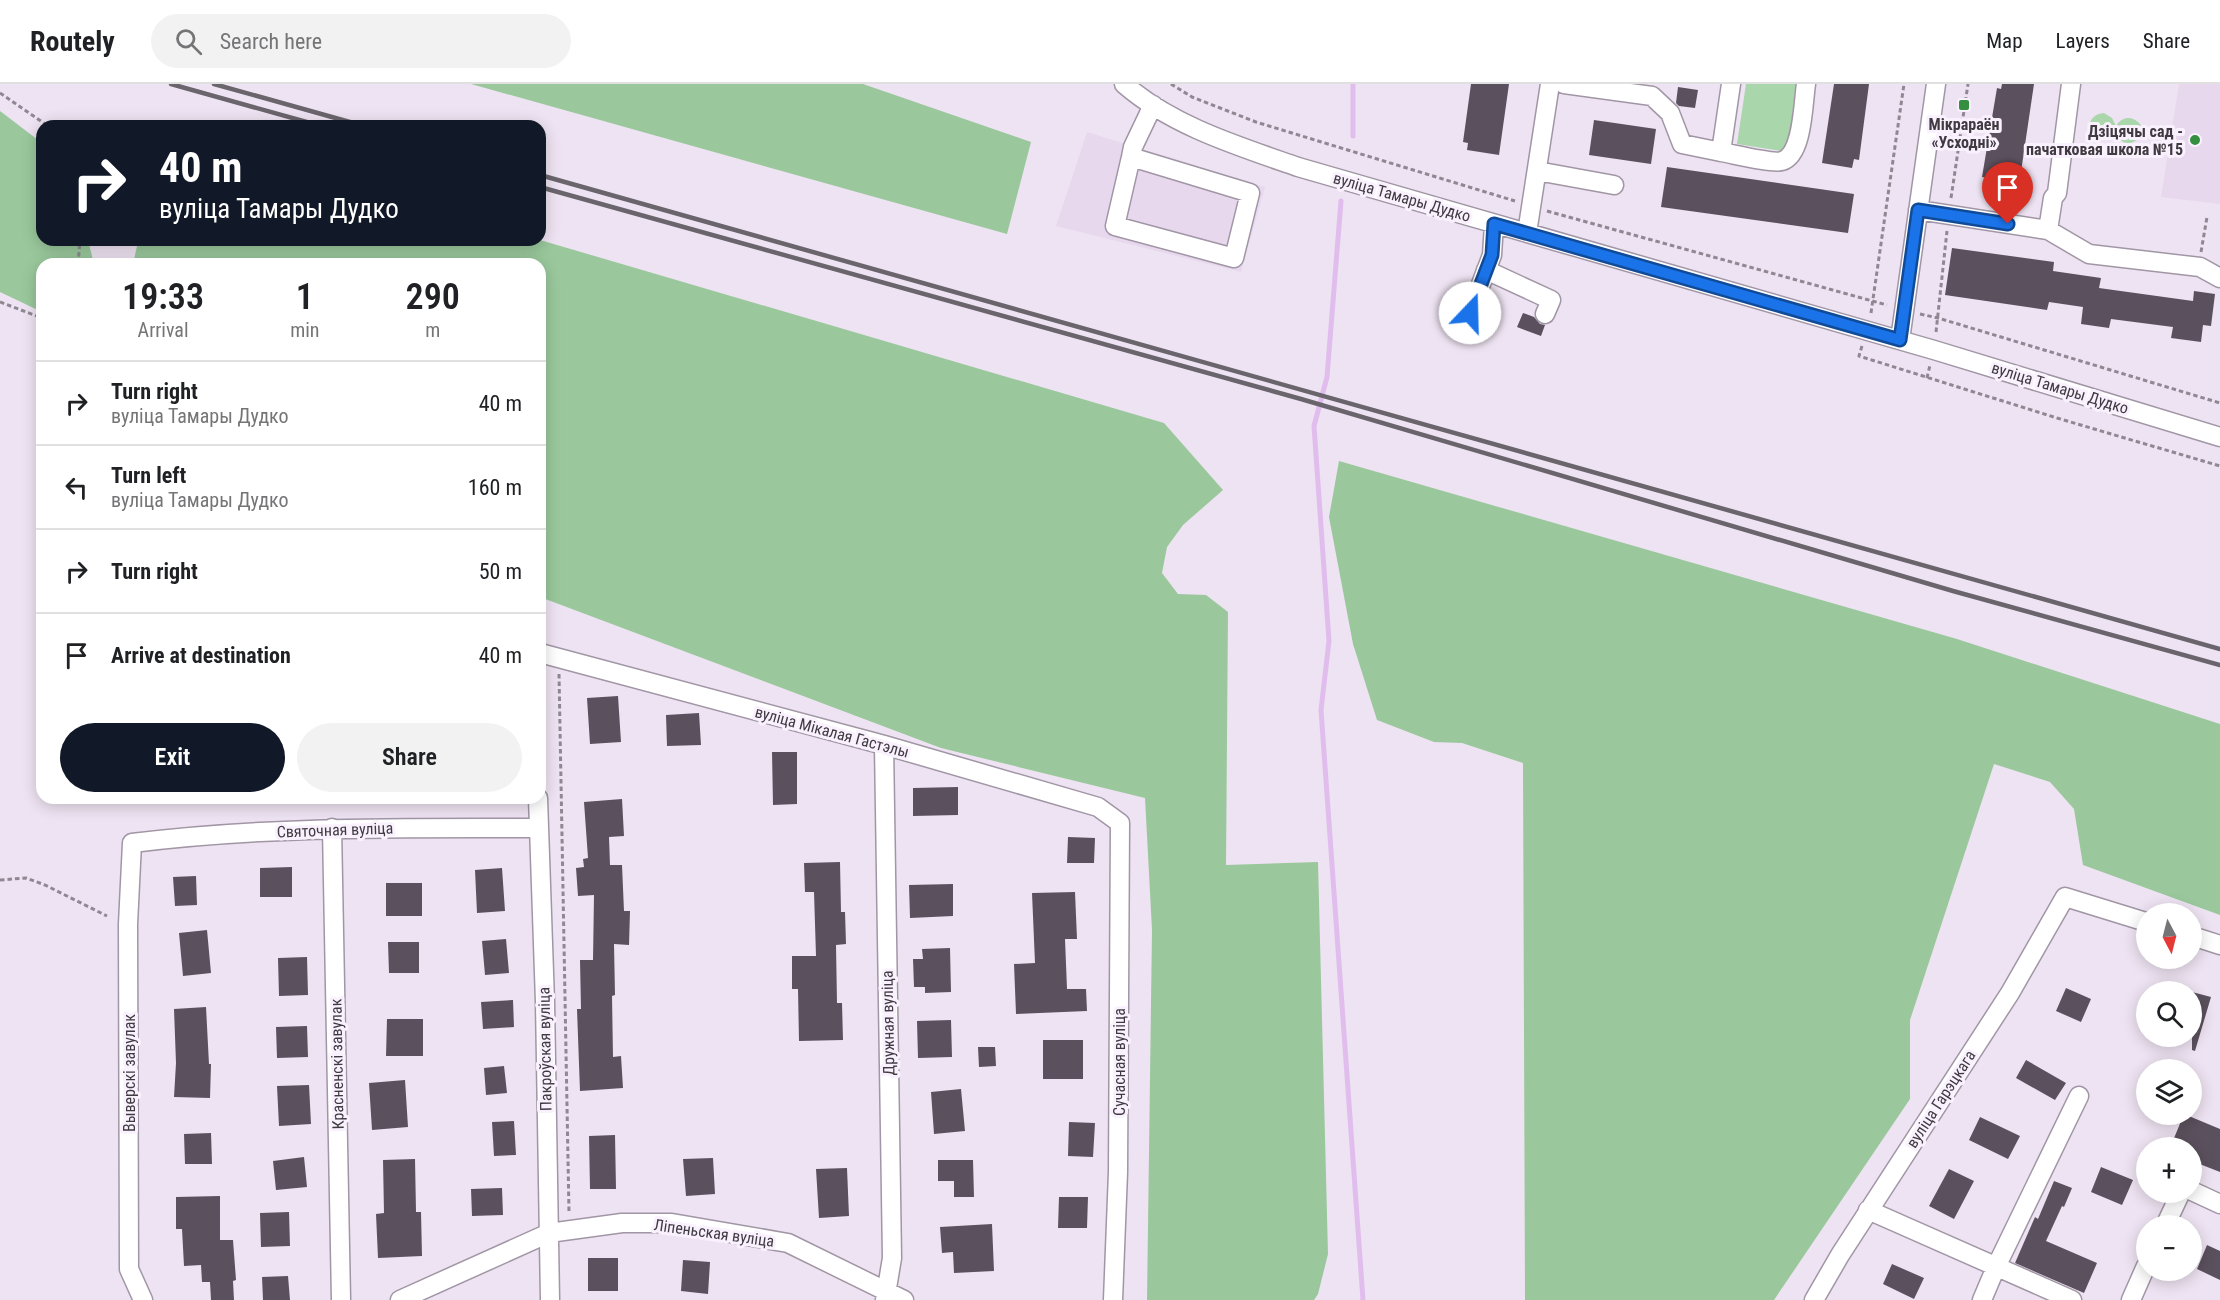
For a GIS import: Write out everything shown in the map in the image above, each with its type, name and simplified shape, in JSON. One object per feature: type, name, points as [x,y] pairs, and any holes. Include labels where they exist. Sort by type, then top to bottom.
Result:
[{"type":"street","name":"вуліца Тамары Дудко","points":[[1124,84],[1153,105],[1185,123],[1222,140],[1298,167],[1900,340],[2220,437]]},
{"type":"street","points":[[1527,233],[1550,84]]},
{"type":"street","points":[[1564,84],[1652,96],[1670,113],[1682,144],[1780,162],[1791,157],[1797,147],[1806,84]]},
{"type":"street","points":[[1721,152],[1731,84]]},
{"type":"street","points":[[1900,340],[1936,84]]},
{"type":"street","points":[[2048,230],[2057,193],[2070,84]]},
{"type":"street","points":[[1131,157],[1250,193],[1234,258],[1115,226],[1133,147],[1153,105]]},
{"type":"street","points":[[1537,171],[1614,185]]},
{"type":"street","points":[[1918,210],[2048,230],[2089,254],[2200,267],[2220,278]]},
{"type":"street","points":[[1470,313],[1492,255],[1494,224]]},
{"type":"street","points":[[1486,270],[1551,300],[1545,314]]},
{"type":"street","name":"вуліца Мікалая Гастэлы","points":[[546,655],[884,745],[1098,807],[1120,823]]},
{"type":"street","name":"Дружная вуліца","points":[[884,745],[892,1258],[886,1296]]},
{"type":"street","name":"Пакроўская вуліца","points":[[538,804],[550,1300]]},
{"type":"street","name":"Сучасная вуліца","points":[[1113,1300],[1118,1172],[1120,823]]},
{"type":"street","name":"Святочная вуліца","points":[[132,843],[167,838],[332,828],[539,828]]},
{"type":"street","name":"Красненскі завулак","points":[[332,828],[341,1300]]},
{"type":"street","name":"Выверскі завулак","points":[[132,843],[128,924],[129,1269],[143,1300]]},
{"type":"street","name":"вуліца Гарэцкага","points":[[1814,1300],[1868,1210],[2010,993],[2065,897],[2136,919]]},
{"type":"street","points":[[2202,939],[2220,945]]},
{"type":"street","points":[[1982,1300],[2079,1096]]},
{"type":"street","points":[[2202,1196],[2220,1204]]},
{"type":"street","points":[[1868,1210],[2072,1300]]},
{"type":"street","name":"Ліпеньская вуліца","points":[[400,1300],[549,1233],[622,1223],[672,1223],[788,1243],[886,1296],[904,1300]]},
{"type":"street","points":[[2131,1300],[2139,1281]]},
{"type":"path","points":[[1171,84],[1192,98],[1256,122],[1403,169],[1874,301],[1904,312],[1938,318],[2220,403]]},
{"type":"path","points":[[1904,84],[1874,301],[1859,356],[2220,466]]},
{"type":"path","points":[[0,93],[39,120]]},
{"type":"path","points":[[2200,258],[2207,217]]},
{"type":"path","points":[[0,302],[36,316]]},
{"type":"path","points":[[559,658],[569,1230]]},
{"type":"path","points":[[0,880],[26,878],[107,916]]},
{"type":"shaded area","name":"Дзіцячы сад - пачатковая школа №15","points":[[2179,84],[2220,84],[2220,204],[2161,197]]},
{"type":"shaded area","points":[[1087,132],[1265,187],[1241,272],[1056,226]]},
{"type":"green space","points":[[471,84],[863,84],[1031,142],[1007,234]]},
{"type":"green space","points":[[1746,84],[1796,84],[1788,152],[1737,144]]},
{"type":"green space","points":[[0,111],[36,138],[36,246],[90,246],[92,258],[36,258],[36,309],[0,292]]},
{"type":"green space","points":[[2104,113],[2112,118],[2116,126],[2124,119],[2135,120],[2141,125],[2140,137],[2125,143],[2115,130],[2107,138],[2095,138],[2090,131],[2091,121],[2095,116]]},
{"type":"green space","points":[[546,242],[1164,423],[1223,490],[1183,525],[1167,547],[1162,573],[1178,594],[1206,595],[1228,612],[1226,865],[1318,862],[1328,1254],[1318,1294],[1314,1300],[1147,1300],[1152,930],[1145,798],[941,748],[546,599],[546,258],[134,258],[137,246],[546,246]]},
{"type":"green space","points":[[1339,461],[1957,639],[2220,724],[2220,915],[2202,908],[2202,903],[2187,903],[2083,865],[2074,809],[2050,782],[1994,764],[1910,1020],[1910,1099],[1774,1300],[1525,1300],[1523,763],[1462,743],[1434,742],[1377,720],[1353,644],[1329,517]]},
{"type":"building","points":[[1471,84],[1509,84],[1499,155],[1467,150],[1468,143],[1463,142]]},
{"type":"building","points":[[1834,84],[1869,84],[1859,160],[1854,159],[1852,168],[1822,163]]},
{"type":"building","points":[[2002,84],[2034,84],[2018,192],[1987,187],[1988,178],[1982,177],[1997,88],[2001,89]]},
{"type":"building","points":[[1678,87],[1698,90],[1695,108],[1679,106],[1676,103]]},
{"type":"building","points":[[1594,120],[1656,129],[1651,164],[1589,155]]},
{"type":"building","points":[[1667,167],[1854,194],[1848,233],[1661,207]]},
{"type":"building","points":[[1952,248],[2054,262],[2053,271],[2101,278],[2099,288],[2193,301],[2194,291],[2215,294],[2211,326],[2203,325],[2201,342],[2171,338],[2173,327],[2111,319],[2109,328],[2081,324],[2083,307],[2049,302],[2047,310],[1945,295]]},
{"type":"building","points":[[1523,313],[1545,325],[1541,336],[1517,327]]},
{"type":"building","points":[[618,696],[621,742],[590,744],[587,698]]},
{"type":"building","points":[[699,713],[701,745],[667,746],[666,715]]},
{"type":"building","points":[[772,752],[797,752],[797,804],[773,805]]},
{"type":"building","points":[[958,787],[958,815],[913,816],[913,788]]},
{"type":"building","points":[[622,799],[624,836],[609,837],[610,865],[622,865],[624,911],[630,911],[629,945],[614,944],[613,1057],[621,1056],[623,1088],[580,1091],[577,1009],[581,1009],[580,960],[593,960],[594,895],[578,896],[576,868],[584,867],[583,859],[588,858],[584,802]]},
{"type":"building","points":[[1068,837],[1095,838],[1094,863],[1067,863]]},
{"type":"building","points":[[840,862],[841,912],[845,912],[846,944],[836,945],[837,1003],[842,1003],[843,1040],[799,1041],[798,989],[792,989],[792,956],[816,956],[814,892],[805,892],[804,863]]},
{"type":"building","points":[[292,867],[292,897],[260,897],[260,868]]},
{"type":"building","points":[[502,868],[505,911],[477,913],[475,870]]},
{"type":"building","points":[[196,876],[197,905],[175,906],[173,877]]},
{"type":"building","points":[[386,883],[422,883],[422,916],[386,916]]},
{"type":"building","points":[[953,884],[953,916],[910,918],[909,885]]},
{"type":"building","points":[[1075,892],[1077,939],[1065,939],[1067,989],[1086,989],[1087,1011],[1016,1014],[1014,964],[1035,963],[1032,893]]},
{"type":"building","points":[[207,930],[211,973],[183,976],[179,933]]},
{"type":"building","points":[[506,939],[509,973],[485,975],[482,941]]},
{"type":"building","points":[[388,942],[419,942],[419,973],[389,973]]},
{"type":"building","points":[[950,948],[951,992],[925,993],[925,987],[914,987],[913,959],[923,959],[922,949]]},
{"type":"building","points":[[307,957],[308,995],[279,996],[278,958]]},
{"type":"building","points":[[2066,988],[2091,999],[2081,1022],[2056,1011]]},
{"type":"building","points":[[2202,995],[2211,997],[2202,1027]]},
{"type":"building","points":[[513,1000],[514,1027],[483,1029],[481,1002]]},
{"type":"building","points":[[206,1007],[209,1064],[211,1064],[210,1098],[174,1097],[176,1063],[174,1009]]},
{"type":"building","points":[[387,1019],[423,1019],[423,1056],[386,1056]]},
{"type":"building","points":[[951,1020],[952,1057],[918,1058],[917,1021]]},
{"type":"building","points":[[307,1026],[308,1057],[277,1058],[276,1027]]},
{"type":"building","points":[[1043,1040],[1083,1040],[1083,1079],[1043,1079]]},
{"type":"building","points":[[978,1047],[995,1047],[996,1066],[979,1067]]},
{"type":"building","points":[[2026,1060],[2066,1083],[2055,1100],[2016,1078]]},
{"type":"building","points":[[504,1066],[507,1093],[486,1095],[484,1068]]},
{"type":"building","points":[[405,1080],[408,1127],[372,1130],[369,1083]]},
{"type":"building","points":[[309,1085],[311,1124],[279,1126],[277,1086]]},
{"type":"building","points":[[961,1089],[965,1131],[934,1134],[931,1092]]},
{"type":"building","points":[[1980,1117],[2020,1136],[2008,1159],[1969,1140]]},
{"type":"building","points":[[514,1121],[516,1155],[494,1156],[492,1122]]},
{"type":"building","points":[[1069,1122],[1095,1123],[1093,1157],[1068,1156]]},
{"type":"building","points":[[2202,1122],[2220,1129],[2220,1172],[2202,1165],[2202,1137],[2174,1137],[2179,1125],[2202,1125]]},
{"type":"building","points":[[211,1133],[212,1164],[185,1164],[184,1134]]},
{"type":"building","points":[[615,1135],[616,1189],[590,1189],[589,1136]]},
{"type":"building","points":[[304,1157],[307,1187],[276,1190],[273,1161]]},
{"type":"building","points":[[713,1158],[715,1194],[686,1196],[683,1159]]},
{"type":"building","points":[[415,1159],[416,1212],[421,1212],[422,1256],[378,1258],[376,1214],[384,1213],[383,1160]]},
{"type":"building","points":[[938,1160],[973,1160],[974,1197],[954,1197],[954,1181],[938,1181]]},
{"type":"building","points":[[2101,1167],[2133,1180],[2122,1205],[2091,1192]]},
{"type":"building","points":[[847,1168],[849,1216],[819,1218],[816,1169]]},
{"type":"building","points":[[1949,1169],[1974,1181],[1954,1219],[1929,1206]]},
{"type":"building","points":[[2054,1181],[2072,1188],[2046,1241],[2097,1263],[2084,1293],[2015,1263],[2035,1217],[2038,1219]]},
{"type":"building","points":[[502,1188],[503,1215],[472,1216],[471,1189]]},
{"type":"building","points":[[220,1196],[220,1240],[233,1240],[236,1280],[233,1281],[234,1300],[211,1300],[210,1282],[202,1282],[201,1265],[184,1266],[182,1229],[176,1229],[176,1197]]},
{"type":"building","points":[[1059,1197],[1088,1197],[1087,1228],[1058,1228]]},
{"type":"building","points":[[289,1212],[290,1246],[261,1247],[260,1213]]},
{"type":"building","points":[[992,1224],[994,1271],[954,1273],[953,1252],[942,1253],[940,1227]]},
{"type":"building","points":[[2207,1245],[2220,1251],[2220,1280],[2202,1271],[2202,1257]]},
{"type":"building","points":[[588,1258],[618,1258],[618,1291],[588,1291]]},
{"type":"building","points":[[683,1260],[710,1262],[708,1294],[681,1291]]},
{"type":"building","points":[[1892,1264],[1924,1278],[1914,1299],[1883,1284]]},
{"type":"building","points":[[288,1276],[290,1300],[263,1300],[262,1277]]},
{"type":"waterway","points":[[1353,84],[1353,136]]},
{"type":"waterway","points":[[1341,201],[1327,377],[1314,426],[1329,641],[1321,710],[1363,1300]]},
{"type":"railway","points":[[171,84],[300,120]]},
{"type":"railway","points":[[214,84],[343,120]]},
{"type":"railway","points":[[546,177],[2220,649]]},
{"type":"railway","points":[[546,189],[1301,399],[1953,591],[2220,665]]},
{"type":"place","name":"Мікрараён «Усходні»","points":[[1964,105]]},
{"type":"place","name":"Дзіцячы сад - пачатковая школа №15","points":[[2195,140]]},
{"type":"route","points":[[1470,313],[1492,255],[1494,224],[1900,340],[1918,210],[2008,224]]}]
